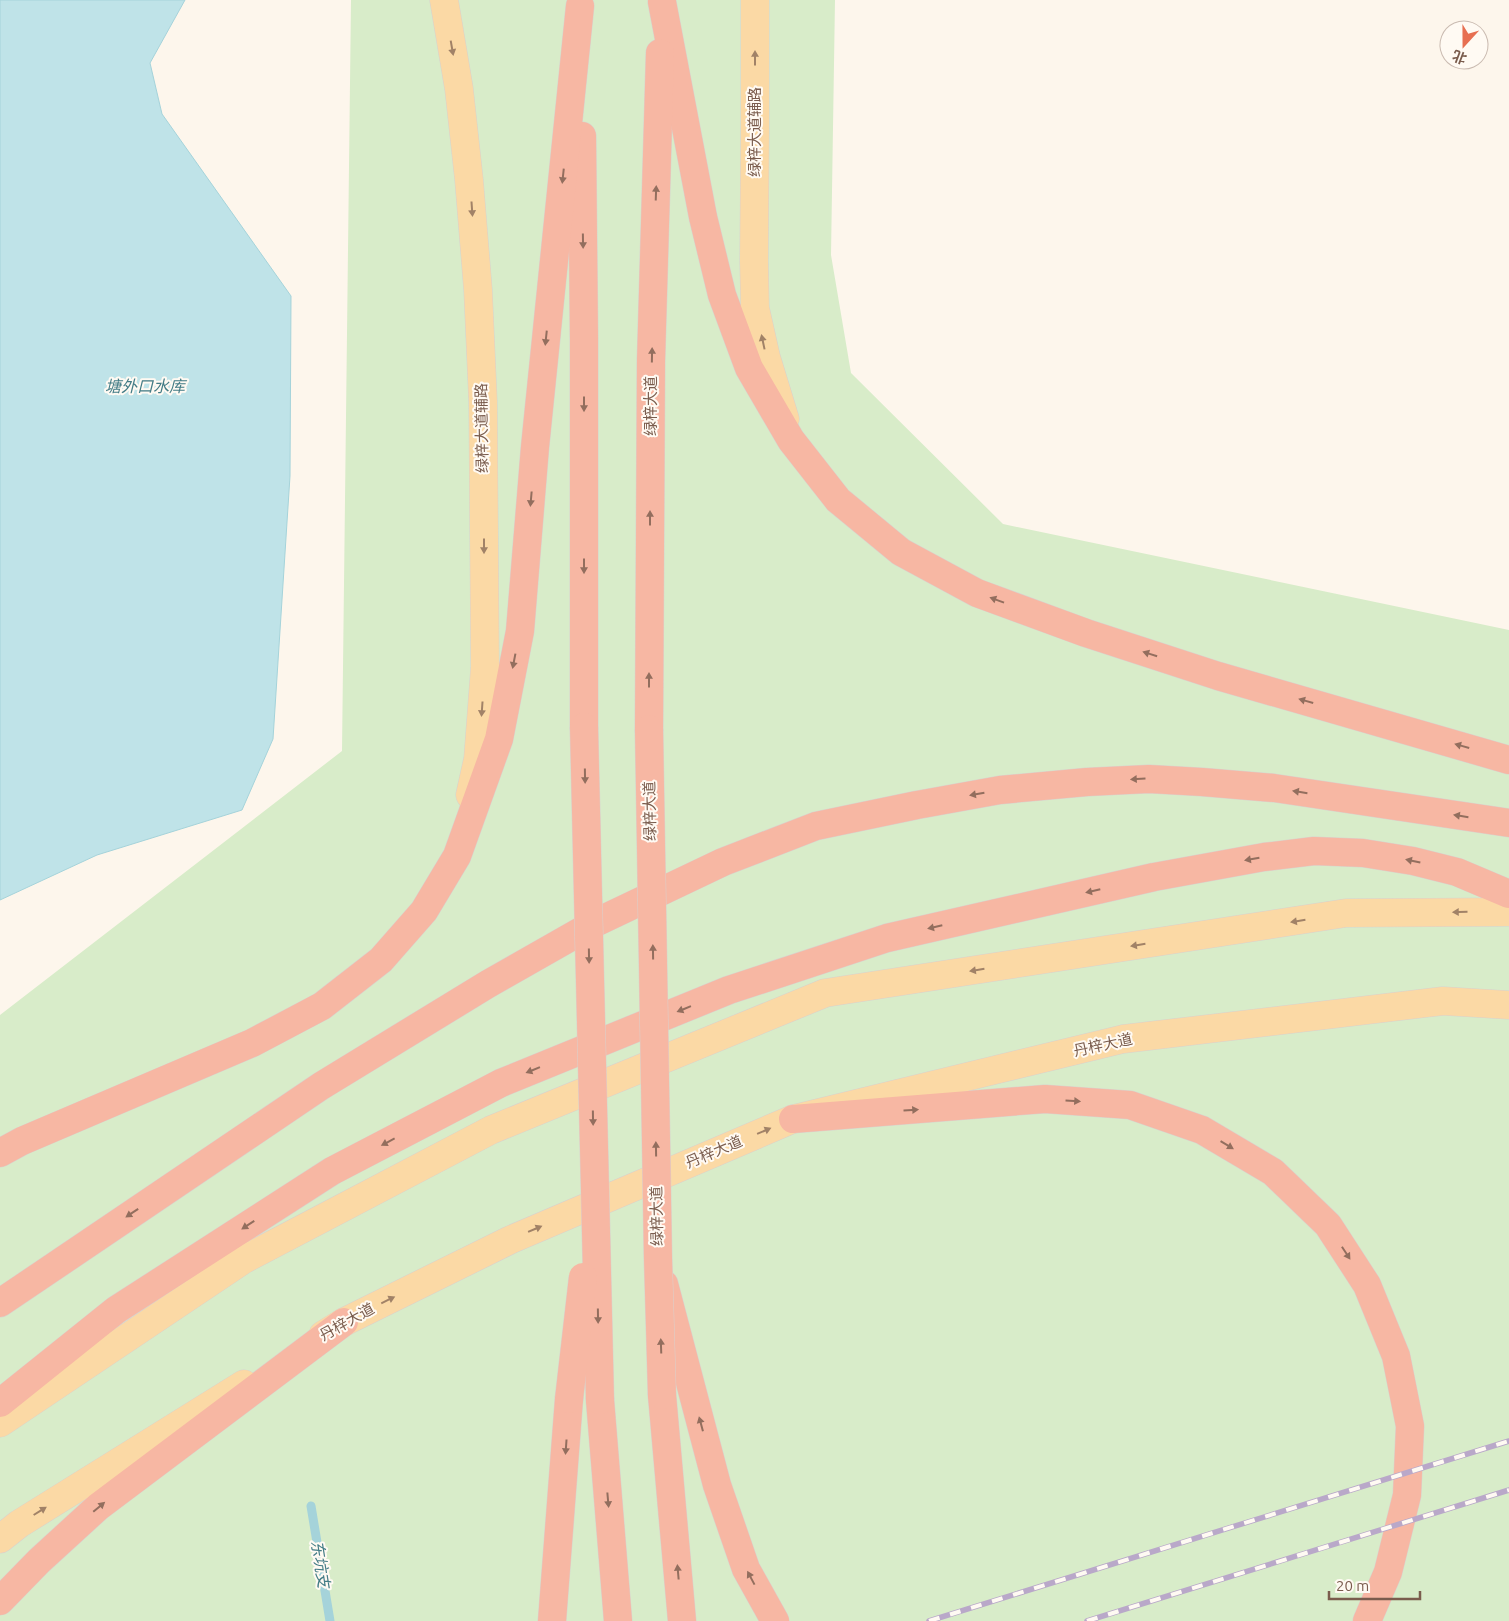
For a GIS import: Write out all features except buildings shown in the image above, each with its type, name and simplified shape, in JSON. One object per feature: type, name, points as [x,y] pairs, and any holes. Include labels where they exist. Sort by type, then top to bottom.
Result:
[{"type":"highway","points":[[662,1],[703,217],[722,295],[749,368],[791,440],[838,500],[901,552],[977,593],[1086,633],[1218,676],[1509,760]]},
{"type":"highway","name":"绿梓大道","points":[[662,1],[651,361],[649,729],[662,1395],[682,1621]]},
{"type":"highway","points":[[0,1153],[22,1141],[252,1043],[322,1006],[381,960],[424,911],[457,856],[499,739],[520,631],[535,447],[580,3]]},
{"type":"highway","points":[[580,3],[584,338],[584,727],[600,1400],[618,1621]]},
{"type":"highway","points":[[0,1303],[321,1086],[488,984],[597,922],[722,862],[816,826],[1000,790],[1087,782],[1149,779],[1274,788],[1509,824]]},
{"type":"highway","points":[[0,1403],[116,1310],[332,1171],[501,1082],[729,990],[887,938],[1154,877],[1264,857],[1305,852],[1363,852],[1413,861],[1457,872],[1509,894]]},
{"type":"highway","points":[[792,1118],[1045,1099],[1130,1105],[1202,1130],[1273,1172],[1328,1225],[1367,1285],[1396,1356],[1410,1426],[1407,1496],[1388,1572],[1367,1621]]},
{"type":"highway","points":[[552,1621],[569,1398],[595,1174]]},
{"type":"highway","points":[[658,1258],[717,1485],[746,1569],[775,1621]]},
{"type":"highway","points":[[0,1601],[39,1561],[98,1507],[344,1322]]},
{"type":"main road","name":"绿梓大道辅路","points":[[444,0],[460,89],[470,180],[478,290],[483,402],[485,667],[478,759],[457,856]]},
{"type":"main road","name":"绿梓大道辅路","points":[[754,0],[754,262],[756,308],[766,357],[791,440]]},
{"type":"main road","points":[[0,1423],[243,1260],[491,1130],[825,993],[1346,913],[1509,912]]},
{"type":"main road","name":"丹梓大道","points":[[0,1539],[19,1524],[344,1322],[510,1240],[792,1118],[1123,1039],[1443,1001],[1509,1005]]},
{"type":"green space","points":[[351,0],[835,0],[831,255],[851,373],[1003,524],[1509,630],[1509,1621],[0,1621],[0,1015],[342,751]]},
{"type":"water","name":"塘外口水库","points":[[0,0],[185,0],[150,63],[162,114],[291,296],[290,476],[273,739],[242,810],[97,855],[0,900]]},
{"type":"waterway","name":"东坑支","points":[[311,1506],[330,1621]]},
{"type":"railway","points":[[929,1621],[1509,1441]]},
{"type":"railway","points":[[1087,1621],[1509,1490]]}]
